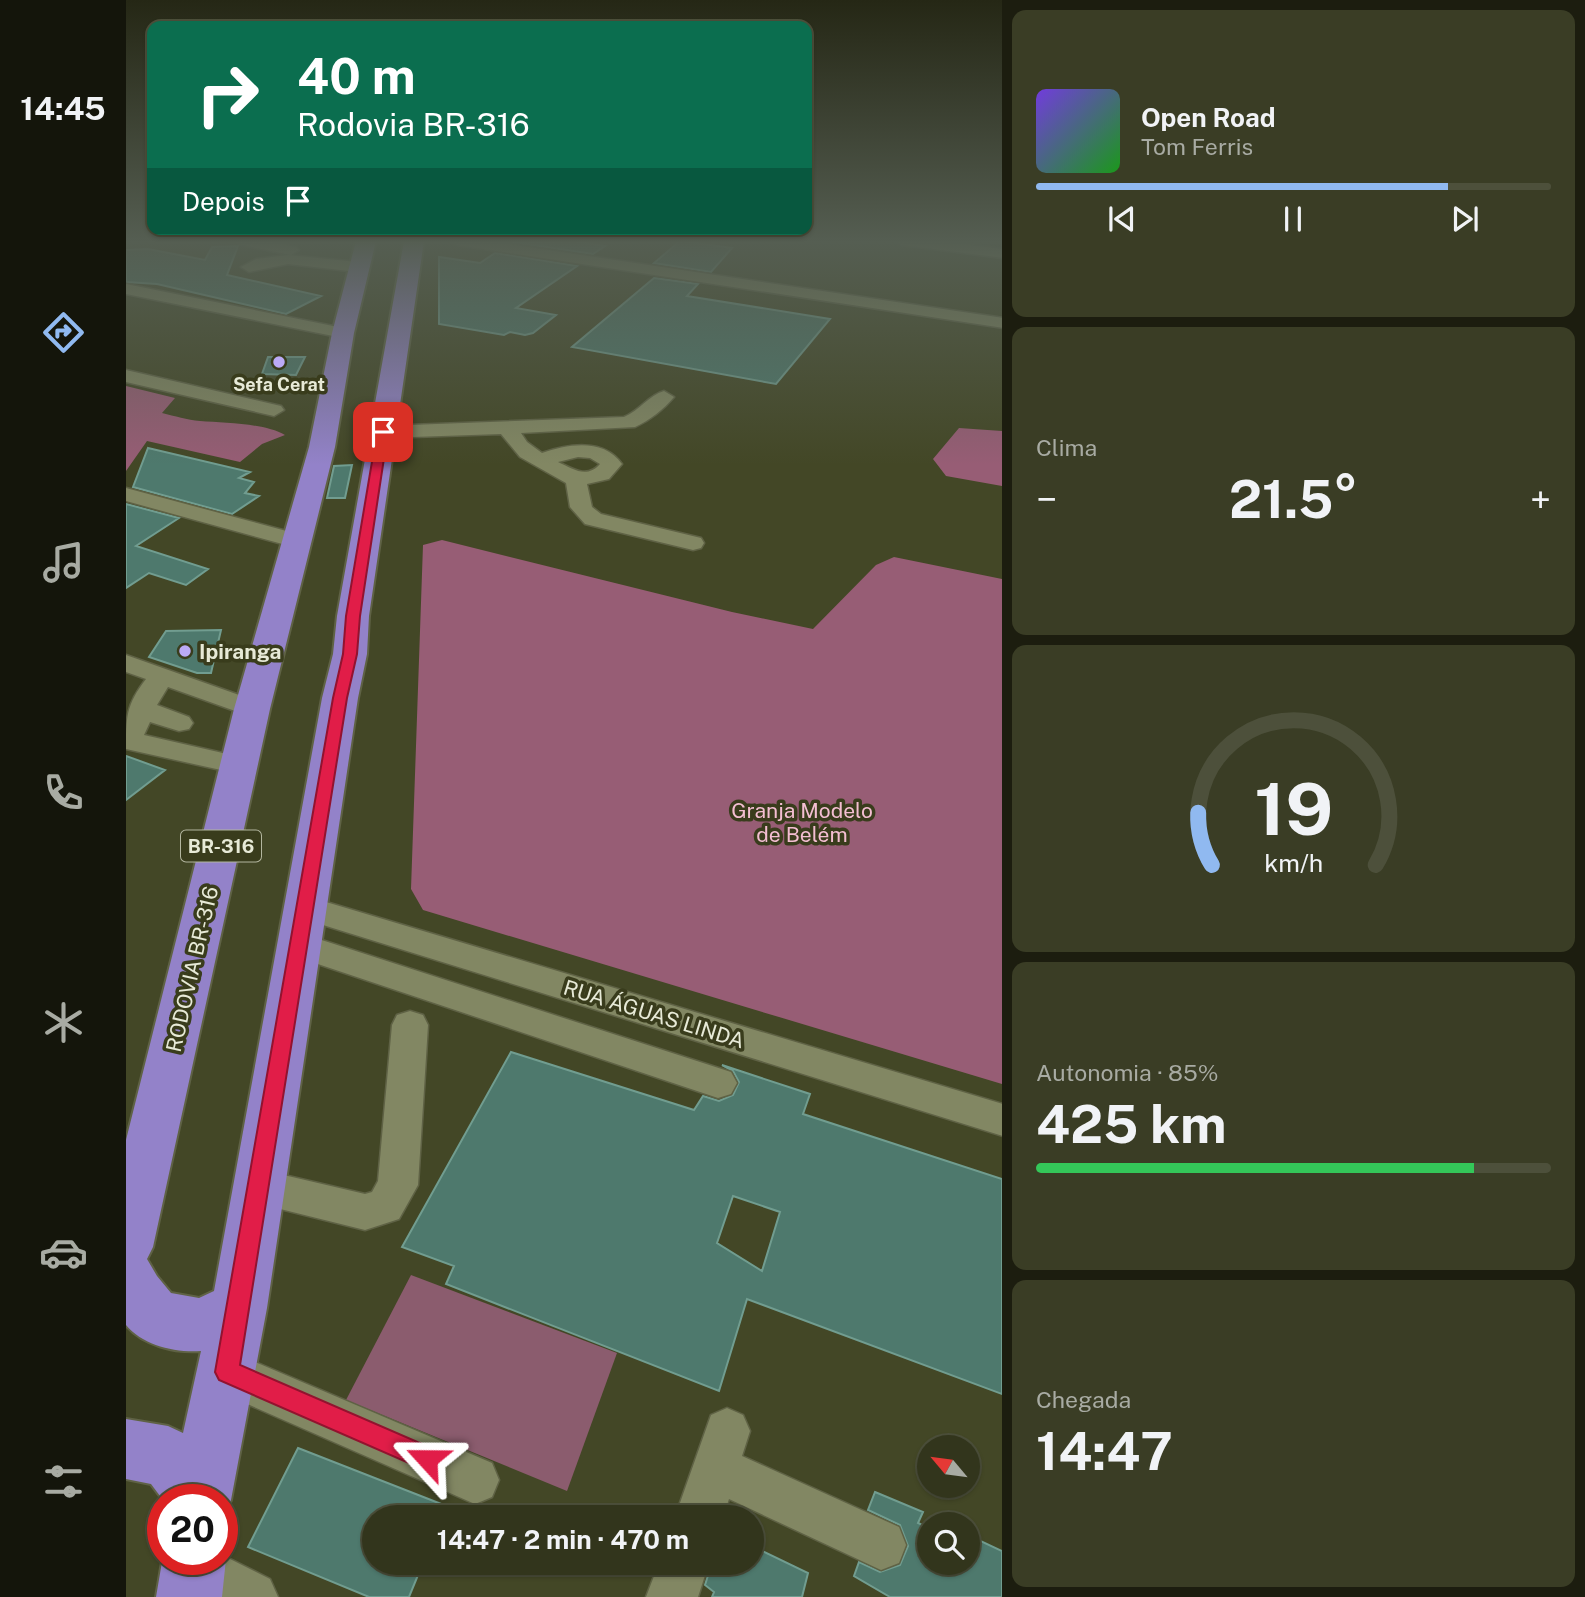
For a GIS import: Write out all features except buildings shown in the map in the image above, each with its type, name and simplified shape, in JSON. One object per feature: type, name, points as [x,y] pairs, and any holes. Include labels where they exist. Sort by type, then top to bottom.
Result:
[{"type":"highway","name":"BR-316","points":[[343,333],[362,316]]},
{"type":"highway","name":"BR-316","points":[[203,1484],[239,1308],[338,712],[350,654],[353,616],[383,432],[378,316]]},
{"type":"highway","name":"RODOVIA BR-316","points":[[126,1247],[138,1142],[322,447],[343,333]]},
{"type":"highway","points":[[126,1275],[137,1295],[156,1318],[199,1325],[239,1308]]},
{"type":"highway","points":[[126,1449],[168,1457],[189,1484]]},
{"type":"street","points":[[257,316],[343,333]]},
{"type":"street","points":[[952,316],[1002,323]]},
{"type":"street","points":[[126,376],[274,411]]},
{"type":"street","points":[[383,432],[628,423],[643,416],[664,397]]},
{"type":"street","points":[[628,423],[648,436]]},
{"type":"street","points":[[509,428],[517,446],[542,461],[576,480],[603,475],[612,464],[606,458],[581,452],[555,455],[542,461]]},
{"type":"street","points":[[576,480],[578,505],[583,513],[593,519],[693,543]]},
{"type":"street","points":[[126,494],[297,541]]},
{"type":"street","points":[[126,663],[253,709]]},
{"type":"street","points":[[162,677],[147,696],[130,735],[132,741],[140,745],[239,765]]},
{"type":"street","points":[[141,709],[179,723]]},
{"type":"street","points":[[303,926],[718,1083]]},
{"type":"street","name":"RUA ÁGUAS LINDA","points":[[303,926],[1002,1120]]},
{"type":"street","points":[[258,1187],[365,1212],[385,1206],[398,1185],[410,1025]]},
{"type":"street","points":[[227,1372],[475,1480]]},
{"type":"street","points":[[703,1505],[721,1450],[881,1545]]},
{"type":"street","points":[[192,1575],[252,1597]]},
{"type":"street","points":[[672,1597],[680,1575]]},
{"type":"shaded area","points":[[411,1275],[617,1353],[567,1491],[346,1400]]},
{"type":"green space","points":[[126,386],[175,398],[162,413],[195,420],[255,426],[285,435],[262,444],[240,462],[147,441],[126,471]]},
{"type":"green space","points":[[959,428],[1002,431],[1002,486],[946,476],[933,459]]},
{"type":"green space","name":"Granja Modelo de Belém","points":[[442,540],[732,612],[813,629],[876,565],[894,557],[1002,579],[1002,1084],[423,910],[411,889],[423,545]]},
{"type":"place","name":"Sefa Cerat","points":[[279,362]]},
{"type":"place","name":"Ipiranga","points":[[185,651]]},
{"type":"route","points":[[383,432],[353,616],[350,654],[340,698],[227,1372],[427,1459]]}]
